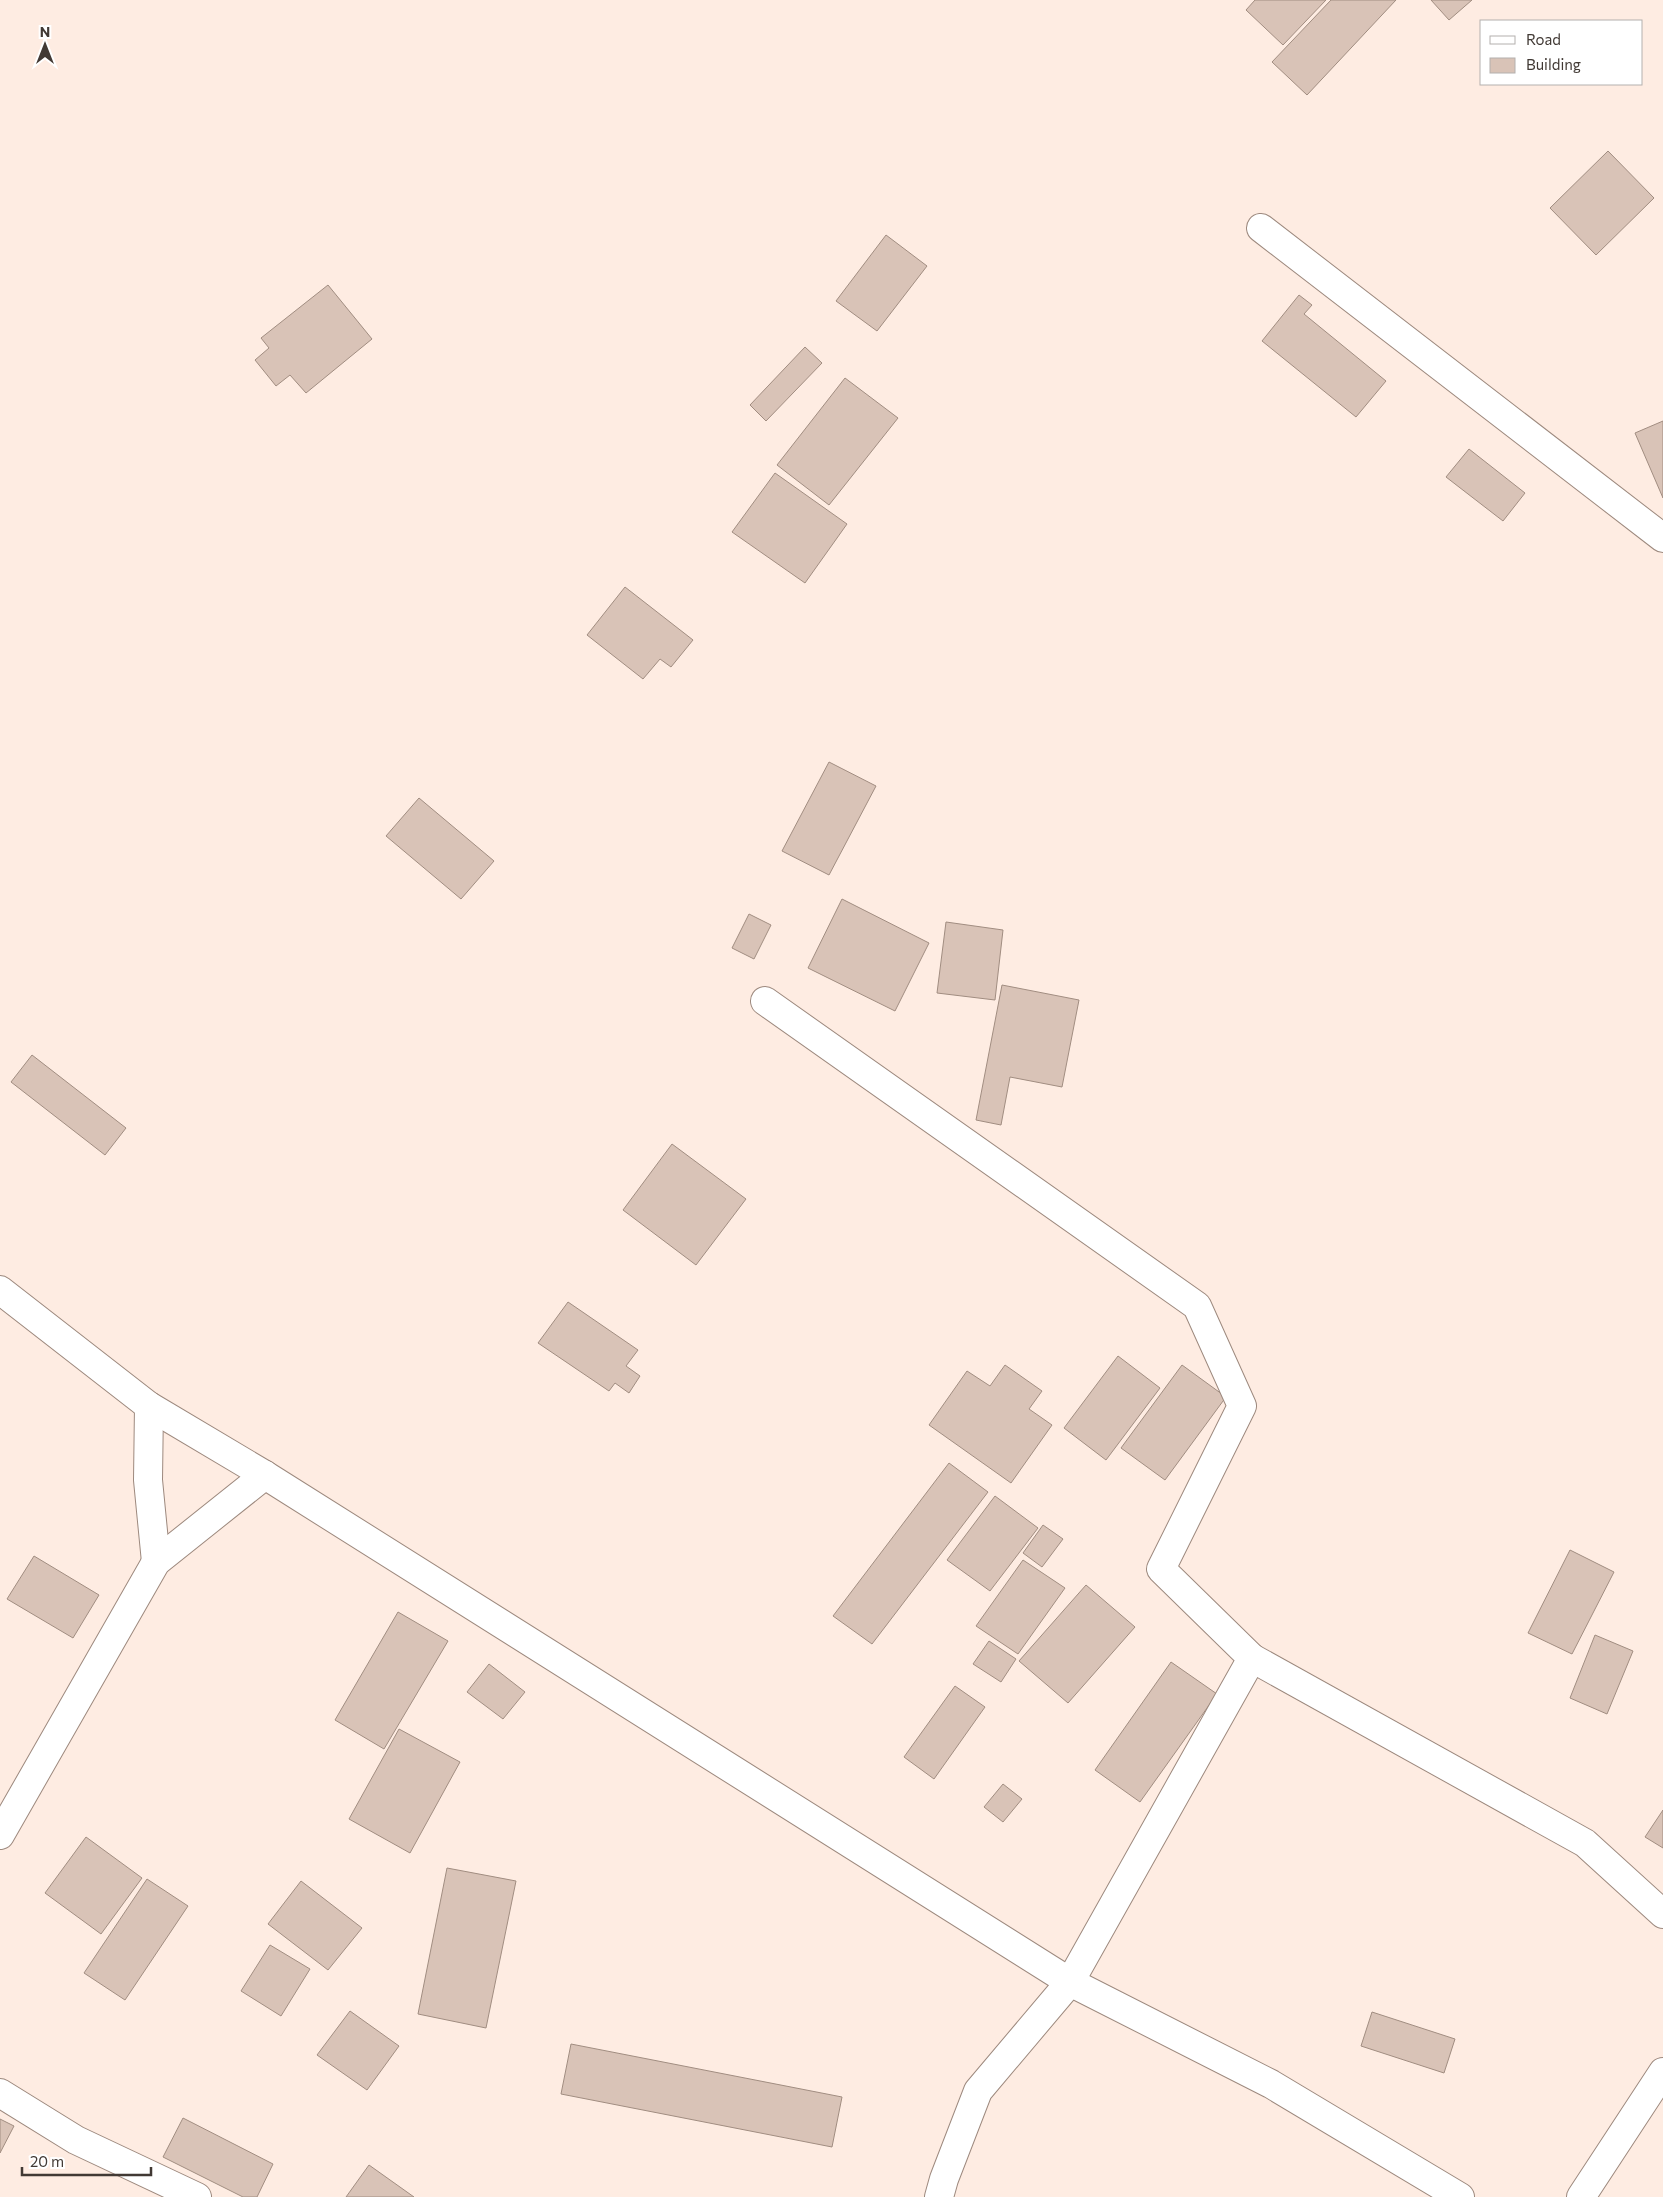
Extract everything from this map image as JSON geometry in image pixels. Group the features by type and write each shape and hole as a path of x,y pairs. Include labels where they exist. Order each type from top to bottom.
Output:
{"street":[{"path":"1261,228 1663,538"},
{"path":"765,1001 1197,1306 1242,1406 1161,1569 1252,1658 1585,1844 1663,1914"},
{"path":"0,1290 149,1406 265,1476 1070,1982 1271,2084 1460,2197"},
{"path":"149,1406 148,1480 156,1562"},
{"path":"0,1835 156,1562 265,1476"},
{"path":"939,2197 944,2179 978,2091 1070,1982 1252,1658"},
{"path":"1581,2197 1663,2072"},
{"path":"0,2093 76,2140 197,2197"}],"building":[{"path":"1255,0 1326,0 1283,45 1246,10"},
{"path":"1331,0 1396,0 1307,95 1272,62"},
{"path":"1431,0 1472,0 1449,20"},
{"path":"1608,151 1654,198 1596,255 1550,208"},
{"path":"886,235 927,266 877,331 836,301"},
{"path":"328,285 372,339 306,393 290,375 276,386 255,360 269,348 261,338"},
{"path":"1299,295 1312,305 1304,314 1386,381 1356,417 1262,341"},
{"path":"805,347 822,363 766,421 750,405"},
{"path":"845,378 898,418 829,505 777,465"},
{"path":"1663,421 1663,498 1635,433"},
{"path":"1469,449 1525,493 1503,521 1446,477"},
{"path":"775,473 847,524 805,583 732,532"},
{"path":"625,587 693,640 671,667 660,659 643,679 587,635"},
{"path":"829,762 876,786 829,875 782,851"},
{"path":"419,798 494,861 461,899 386,836"},
{"path":"842,899 929,943 895,1011 808,968"},
{"path":"749,914 771,925 754,959 732,948"},
{"path":"946,922 1003,930 995,1000 937,993"},
{"path":"1002,985 1079,1000 1062,1087 1010,1077 1001,1125 976,1120"},
{"path":"32,1055 126,1128 105,1155 11,1082"},
{"path":"672,1144 746,1199 696,1265 623,1210"},
{"path":"568,1302 638,1350 626,1366 640,1376 629,1393 615,1383 609,1391 538,1343"},
{"path":"1118,1356 1160,1388 1106,1460 1064,1428"},
{"path":"1005,1365 1042,1391 1029,1409 1052,1425 1011,1483 929,1425 967,1371 990,1386"},
{"path":"1182,1365 1226,1397 1165,1480 1121,1448"},
{"path":"949,1463 988,1492 872,1644 833,1616"},
{"path":"995,1496 1038,1528 990,1591 947,1560"},
{"path":"1043,1525 1063,1539 1042,1567 1023,1553"},
{"path":"1570,1550 1614,1572 1572,1654 1528,1633"},
{"path":"34,1556 99,1595 73,1638 7,1599"},
{"path":"1023,1560 1065,1588 1018,1654 976,1626"},
{"path":"1086,1585 1135,1627 1068,1703 1019,1661"},
{"path":"398,1612 448,1641 384,1749 335,1720"},
{"path":"1595,1635 1633,1651 1607,1714 1570,1698"},
{"path":"989,1641 1016,1659 1001,1682 973,1664"},
{"path":"1171,1662 1217,1694 1140,1802 1095,1770"},
{"path":"489,1664 525,1692 503,1719 467,1692"},
{"path":"955,1686 985,1707 934,1779 904,1757"},
{"path":"399,1729 460,1762 410,1853 349,1819"},
{"path":"1003,1784 1022,1799 1003,1822 984,1807"},
{"path":"1663,1810 1663,1848 1645,1837"},
{"path":"86,1837 142,1878 101,1934 45,1893"},
{"path":"447,1868 516,1881 486,2028 418,2014"},
{"path":"147,1879 188,1906 125,2000 84,1973"},
{"path":"301,1881 362,1928 328,1970 268,1924"},
{"path":"270,1945 310,1969 281,2016 241,1991"},
{"path":"350,2011 399,2046 367,2090 317,2055"},
{"path":"1372,2012 1455,2039 1444,2073 1361,2046"},
{"path":"571,2044 842,2097 832,2147 561,2094"},
{"path":"183,2118 273,2164 257,2197 243,2197 163,2157"},
{"path":"0,2119 14,2126 0,2153"},
{"path":"369,2165 414,2197 346,2197"}]}
